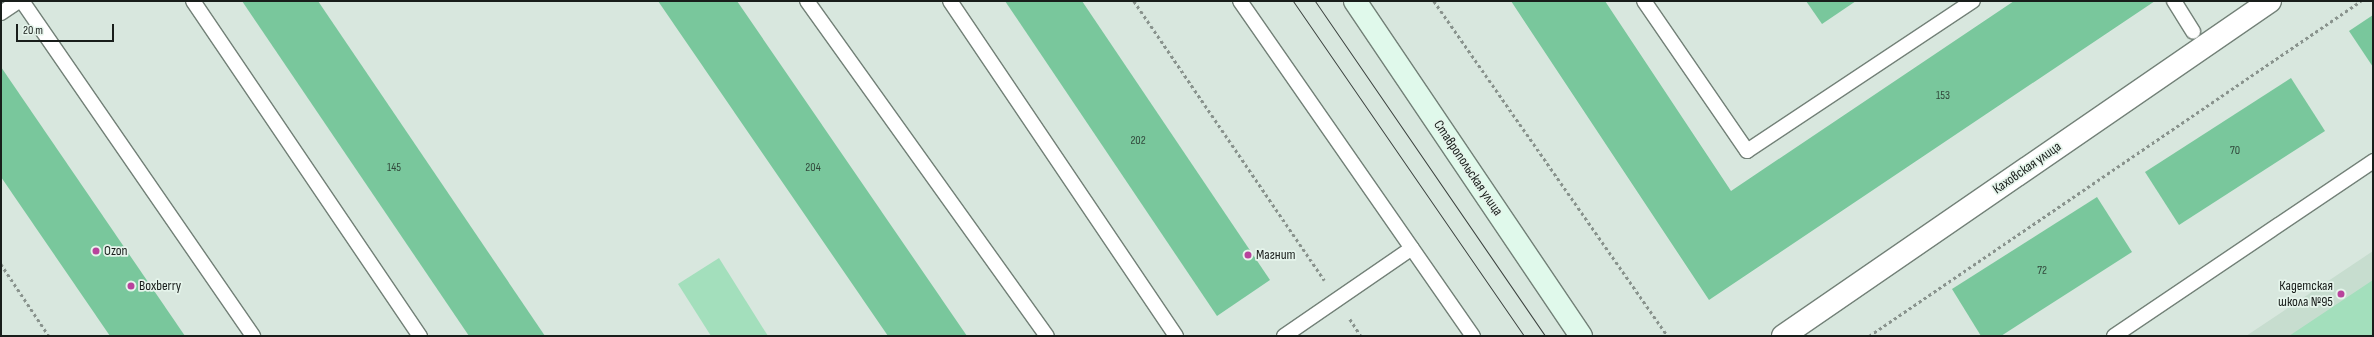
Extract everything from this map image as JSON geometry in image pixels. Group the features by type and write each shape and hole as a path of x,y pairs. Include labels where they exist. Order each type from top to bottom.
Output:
{"street":[{"name":"Ставропольская улица","path":"1355,1 1581,336"},
{"name":"Каховская улица","path":"1783,336 2270,1"}],"lane":[{"path":"1,13 20,1 253,336"},
{"path":"194,1 420,336"},
{"path":"807,1 1047,336"},
{"path":"950,1 1176,336"},
{"path":"1240,1 1474,336"},
{"path":"1644,1 1747,151 1973,1"},
{"path":"2174,1 2193,31"},
{"path":"2114,336 2373,161"},
{"path":"1284,336 1412,248"}],"path":[{"path":"1134,1 1361,336"},
{"path":"1434,1 1668,336"},
{"path":"1869,336 2361,1"},
{"path":"1,264 49,336"}],"shaded area":[{"name":"Кадетская школа №95","path":"2373,251 2373,336 2246,336"}],"green space":[{"path":"719,258 768,336 711,336 678,284"},
{"path":"2373,280 2373,336 2289,336"}],"building":[{"path":"242,1 318,1 545,336 469,336"},
{"path":"658,1 737,1 967,336 888,336"},
{"path":"1005,1 1082,1 1270,280 1217,316"},
{"path":"1511,1 1605,1 1731,191 2014,1 2155,1 1709,300"},
{"path":"1806,1 1856,1 1822,24"},
{"path":"2373,15 2373,67 2349,31"},
{"path":"1,67 185,336 110,336 1,177"},
{"path":"2291,78 2325,131 2179,225 2145,172"},
{"path":"2097,197 2132,252 2001,336 1981,336 1952,289"}],"tram line":[{"path":"1293,1 1524,336"},
{"path":"1315,1 1545,336"}],"place":[{"name":"Ozon","path":"96,251"},
{"name":"Магнит","path":"1248,255"},
{"name":"Boxberry","path":"131,286"},
{"name":"Кадетская школа №95","path":"2341,294"}]}
